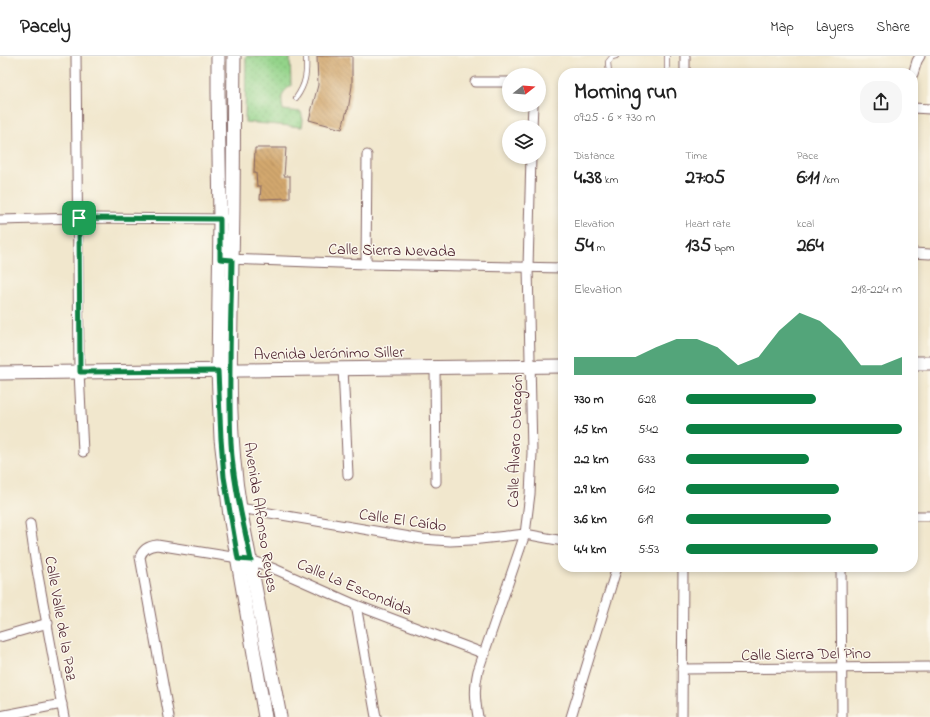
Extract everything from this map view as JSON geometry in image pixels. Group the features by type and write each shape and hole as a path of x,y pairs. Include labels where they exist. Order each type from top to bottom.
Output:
{"main road":[{"name":"Avenida Alfonso Reyes","path":"218,56 218,92 227,219"},
{"name":"Avenida Alfonso Reyes","path":"234,56 227,219 221,439 224,477 280,717"},
{"path":"918,363 930,363"},
{"name":"Avenida Jerónimo Siller","path":"0,373 558,366"},
{"name":"Avenida Alfonso Reyes","path":"224,371 234,476 240,508 244,560 266,717"}],"street":[{"path":"76,56 82,452"},
{"path":"685,56 685,68"},
{"path":"915,68 920,56"},
{"path":"474,82 502,82"},
{"path":"918,108 930,109"},
{"path":"366,155 366,264"},
{"name":"Calle Álvaro Obregón","path":"478,717 474,696 475,684 525,534 530,494 532,453 528,267 531,164"},
{"path":"0,220 79,218 227,219"},
{"path":"918,253 930,254"},
{"name":"Calle Sierra Nevada","path":"226,259 366,264 558,268"},
{"path":"343,368 348,475"},
{"path":"435,368 436,482"},
{"name":"Calle El Caído","path":"240,508 422,539 450,541 471,540 525,534 558,540"},
{"path":"918,516 930,516"},
{"name":"Calle Valle de la Paz","path":"30,524 64,717"},
{"name":"Calle La Escondida","path":"169,717 140,557 142,551 146,548 157,545 244,560 277,570 356,605 485,654"},
{"path":"570,717 616,572"},
{"path":"682,717 684,572"},
{"path":"841,572 842,717"},
{"path":"356,605 376,717"},
{"path":"0,637 48,623"},
{"name":"Calle Sierra Del Pino","path":"682,669 930,666"},
{"path":"0,716 62,704"}],"lane":[{"path":"296,98 303,89 305,81 307,69 306,56"},
{"path":"609,68 608,62 612,57 616,56"},
{"path":"667,56 667,68"}],"green space":[{"path":"246,56 290,56 291,86 282,96 283,110 301,112 303,120 302,127 245,122"}],"building":[{"path":"317,56 352,56 352,86 348,110 342,129 309,120 318,85"},
{"path":"255,148 286,148 284,176 290,176 290,198 260,199 261,186 257,186 256,173 254,173"}],"route":[{"path":"79,218 220,219 220,259 232,260 230,371 231,443 234,476 251,560 238,559 230,516 224,477 218,371 80,372 79,218"}]}
